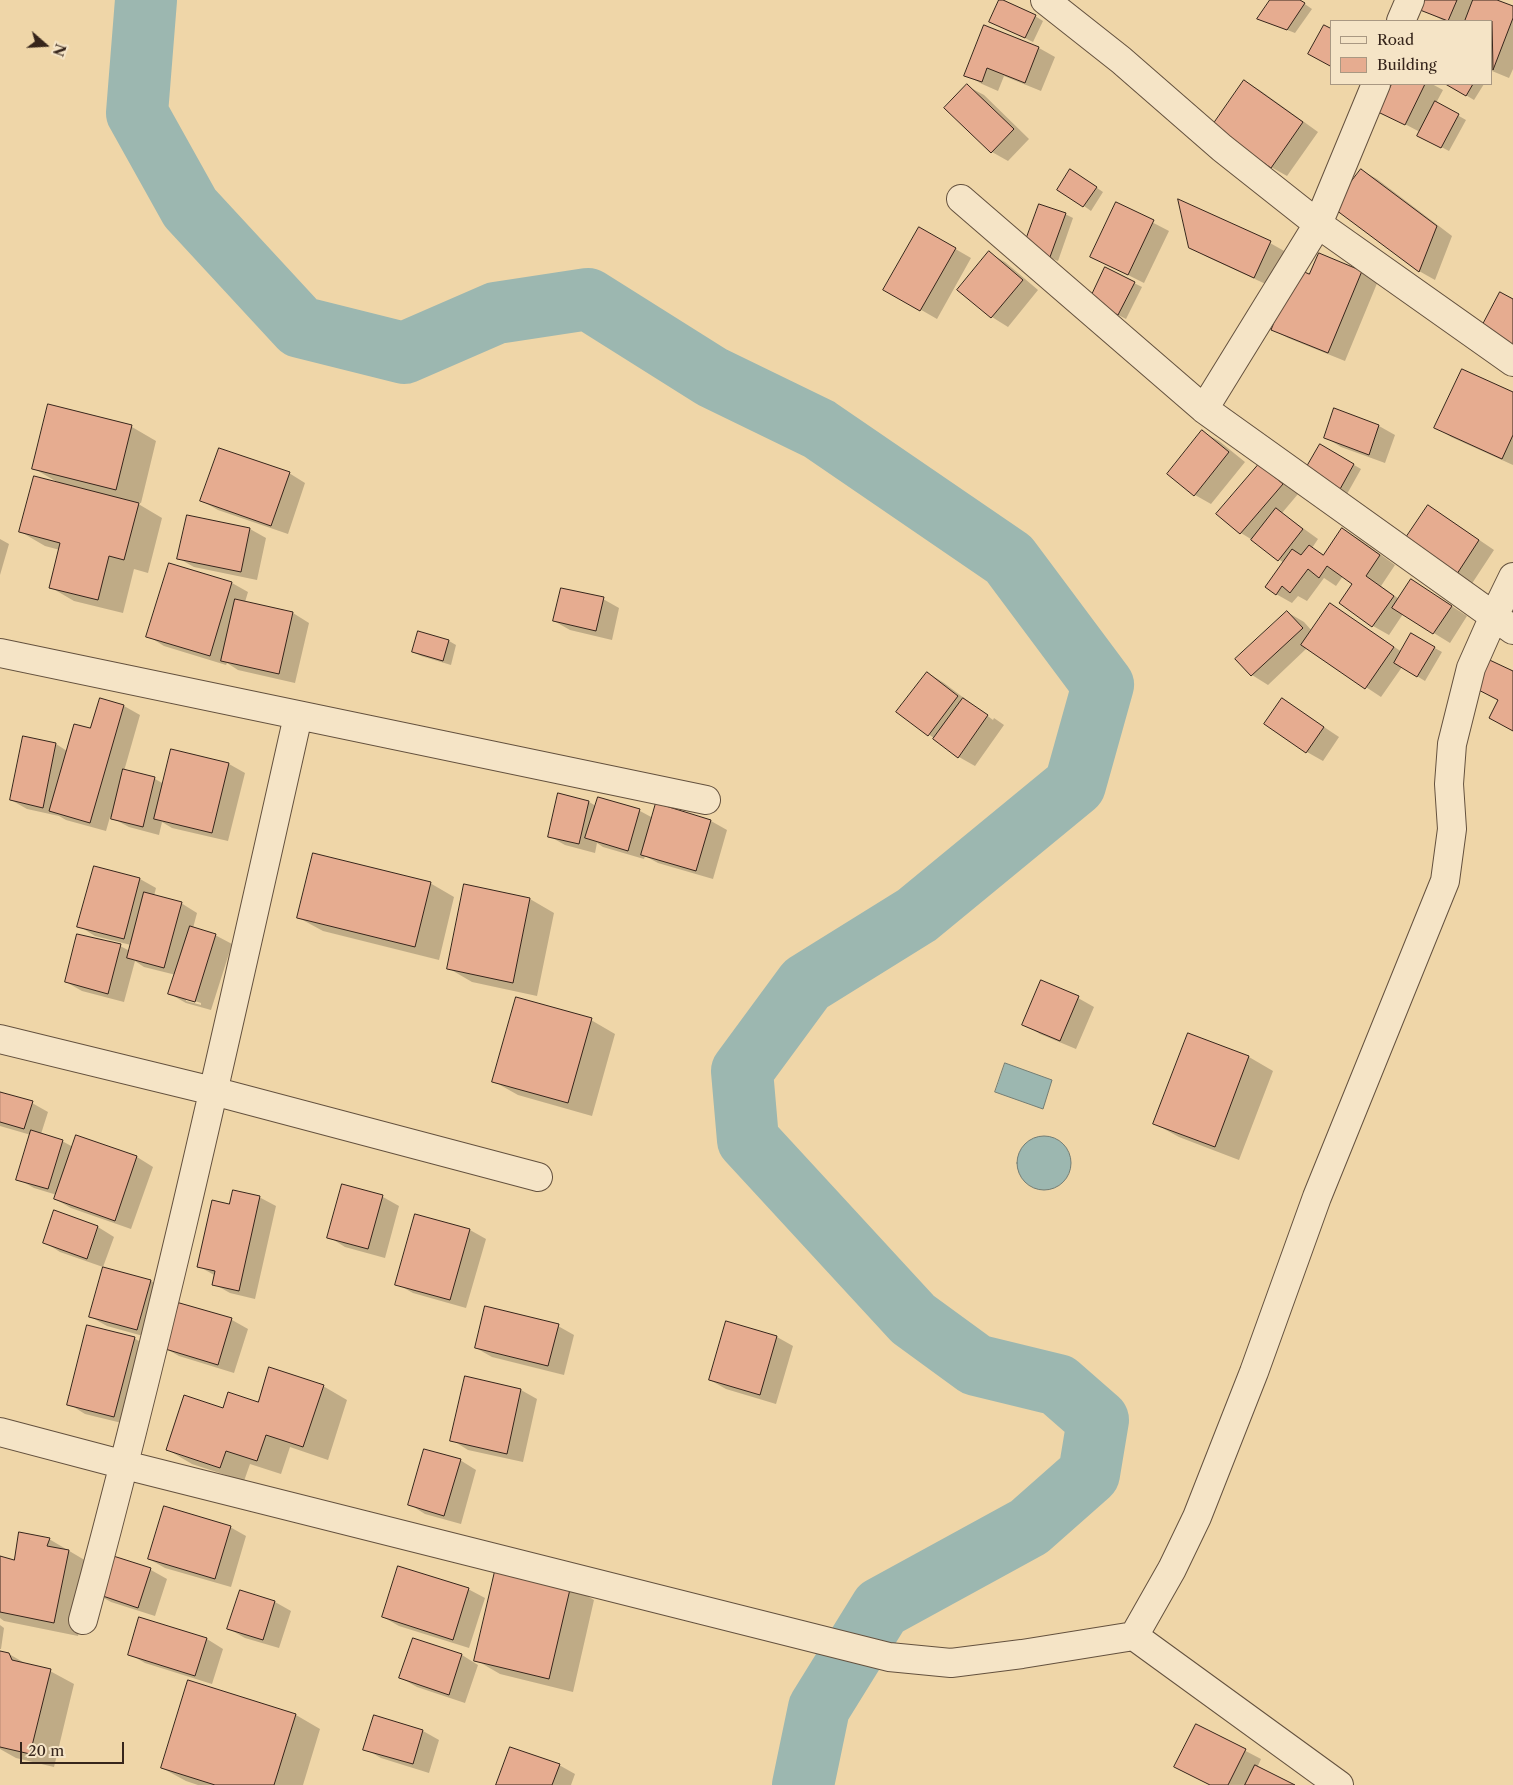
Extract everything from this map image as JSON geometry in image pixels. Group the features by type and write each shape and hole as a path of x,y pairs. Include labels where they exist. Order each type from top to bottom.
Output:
{"street":[{"path":"1046,0 1121,60 1222,148 1318,224 1513,362"},
{"path":"1402,20 1410,0"},
{"path":"1204,409 1318,224 1376,85"},
{"path":"961,199 1204,409 1503,623"},
{"path":"1134,1636 1172,1568 1197,1517 1254,1372 1317,1197 1445,881 1452,829 1448,784 1452,744 1471,668 1503,623 1513,577"},
{"path":"0,654 706,800"},
{"path":"83,1620 125,1465 213,1091 298,716"},
{"path":"0,1039 213,1091 538,1177"},
{"path":"0,1432 889,1657 951,1663 1134,1636 1338,1785"}],"water":[{"path":"1005,1063 1052,1080 1043,1109 995,1092"},
{"path":"1039,1136 1049,1136 1059,1140 1067,1148 1071,1163 1067,1178 1059,1186 1049,1190 1039,1190 1029,1186 1021,1178 1017,1168 1017,1158 1021,1148 1029,1140"}],"building":[{"path":"999,0 1003,0 1036,15 1025,38 989,22"},
{"path":"1270,0 1300,0 1305,3 1287,30 1257,19"},
{"path":"1425,0 1457,0 1448,20 1420,10"},
{"path":"1473,0 1497,0 1513,6 1513,18 1493,70 1493,20 1465,20"},
{"path":"984,25 1039,47 1025,83 987,68 982,82 964,76"},
{"path":"1324,25 1330,28 1330,66 1308,54"},
{"path":"1244,80 1303,122 1271,168 1212,126"},
{"path":"967,84 1014,129 991,153 944,108"},
{"path":"1392,85 1425,85 1405,125 1378,112"},
{"path":"1447,85 1472,85 1466,96"},
{"path":"1435,101 1459,114 1441,148 1417,136"},
{"path":"1070,169 1097,187 1083,207 1057,190"},
{"path":"1361,169 1437,226 1419,272 1332,207"},
{"path":"1178,199 1271,241 1254,278 1189,248"},
{"path":"1116,202 1154,220 1128,275 1090,257"},
{"path":"1039,204 1066,213 1050,257 1023,248"},
{"path":"919,227 956,248 920,311 883,290"},
{"path":"989,251 1023,280 991,318 957,290"},
{"path":"1319,253 1362,271 1328,353 1271,330 1295,268 1309,274"},
{"path":"1105,267 1135,282 1118,315 1089,301"},
{"path":"1500,292 1513,299 1513,346 1480,330"},
{"path":"1462,369 1513,392 1513,435 1502,459 1434,428"},
{"path":"48,404 132,425 116,490 32,469"},
{"path":"1334,408 1379,425 1369,455 1324,438"},
{"path":"1202,430 1229,452 1194,496 1167,474"},
{"path":"1320,444 1354,464 1339,491 1305,470"},
{"path":"219,448 290,472 271,526 200,501"},
{"path":"1259,464 1283,484 1240,534 1216,514"},
{"path":"34,476 139,503 124,560 109,556 98,600 49,588 60,543 19,532"},
{"path":"1428,505 1479,540 1455,577 1403,542"},
{"path":"1276,508 1303,529 1278,561 1251,540"},
{"path":"187,515 250,528 241,572 177,559"},
{"path":"1342,528 1380,555 1366,576 1394,596 1372,627 1339,603 1352,584 1327,566 1319,578 1308,569 1290,593 1282,586 1276,595 1265,587 1292,549 1301,555 1309,545 1323,555"},
{"path":"169,563 232,582 210,656 146,637"},
{"path":"1411,579 1452,606 1433,634 1392,608"},
{"path":"561,588 604,597 596,631 553,621"},
{"path":"235,599 293,612 279,674 221,661"},
{"path":"1330,603 1394,647 1365,689 1301,645"},
{"path":"1287,611 1303,628 1251,676 1235,659"},
{"path":"418,631 449,640 443,661 412,652"},
{"path":"1411,633 1435,647 1417,677 1394,663"},
{"path":"1481,656 1513,671 1513,731 1489,718 1498,700 1467,684"},
{"path":"927,672 958,696 928,736 896,712"},
{"path":"100,698 124,705 90,823 49,811 74,724 90,728"},
{"path":"963,698 988,715 958,758 933,739"},
{"path":"1282,698 1324,727 1306,753 1264,724"},
{"path":"23,736 56,743 43,808 10,800"},
{"path":"171,749 229,763 212,833 154,819"},
{"path":"123,769 155,777 143,827 111,819"},
{"path":"558,793 589,801 579,844 548,837"},
{"path":"598,797 640,809 628,851 585,838"},
{"path":"656,803 711,820 696,871 641,855"},
{"path":"313,853 431,882 415,947 297,918"},
{"path":"94,866 140,878 124,939 77,927"},
{"path":"464,884 530,898 513,983 447,969"},
{"path":"144,892 182,902 164,968 127,958"},
{"path":"190,926 216,934 195,1002 168,994"},
{"path":"77,934 121,944 108,994 65,982"},
{"path":"1041,980 1079,996 1060,1041 1022,1025"},
{"path":"516,997 592,1018 568,1103 492,1082"},
{"path":"1188,1033 1249,1056 1215,1147 1153,1124"},
{"path":"0,1092 33,1101 24,1129 0,1122"},
{"path":"31,1130 63,1140 48,1189 16,1180"},
{"path":"76,1135 137,1156 115,1221 54,1199"},
{"path":"342,1184 383,1195 368,1249 327,1238"},
{"path":"233,1190 260,1196 239,1291 212,1285 215,1271 197,1267 212,1200 229,1204"},
{"path":"54,1210 98,1226 87,1259 43,1243"},
{"path":"415,1214 470,1229 450,1300 395,1285"},
{"path":"103,1267 151,1280 137,1330 89,1317"},
{"path":"176,1302 232,1318 218,1365 162,1348"},
{"path":"485,1306 559,1324 548,1366 475,1348"},
{"path":"726,1321 777,1336 760,1395 709,1380"},
{"path":"87,1325 135,1337 114,1417 67,1405"},
{"path":"269,1367 324,1385 303,1447 266,1435 257,1461 226,1451 220,1468 166,1450 184,1395 223,1408 228,1392 258,1402"},
{"path":"465,1376 521,1389 507,1454 450,1441"},
{"path":"424,1449 461,1459 444,1516 408,1505"},
{"path":"164,1506 231,1526 215,1579 148,1559"},
{"path":"19,1532 50,1538 47,1546 69,1550 54,1623 0,1612 0,1556 14,1560"},
{"path":"107,1554 151,1568 138,1608 94,1593"},
{"path":"398,1566 469,1588 453,1640 382,1617"},
{"path":"496,1567 571,1585 549,1679 474,1661"},
{"path":"240,1590 275,1601 263,1640 227,1629"},
{"path":"139,1617 207,1638 195,1676 128,1655"},
{"path":"413,1638 462,1654 449,1695 399,1678"},
{"path":"0,1651 9,1653 12,1660 51,1669 30,1754 0,1747"},
{"path":"188,1680 296,1714 274,1785 215,1785 161,1768"},
{"path":"374,1715 423,1730 413,1764 363,1750"},
{"path":"1196,1724 1246,1749 1228,1785 1210,1785 1174,1767"},
{"path":"510,1747 560,1764 552,1785 496,1785"},
{"path":"1255,1765 1295,1785 1245,1785"}],"waterway":[{"path":"146,0 137,113 190,208 300,327 404,353 496,313 588,299 712,377 819,429 1009,559 1103,685 1075,785 917,915 806,984 742,1071 748,1140 913,1319 976,1365 1058,1385 1098,1420 1089,1474 1029,1527 881,1608 819,1708 803,1785"}]}
